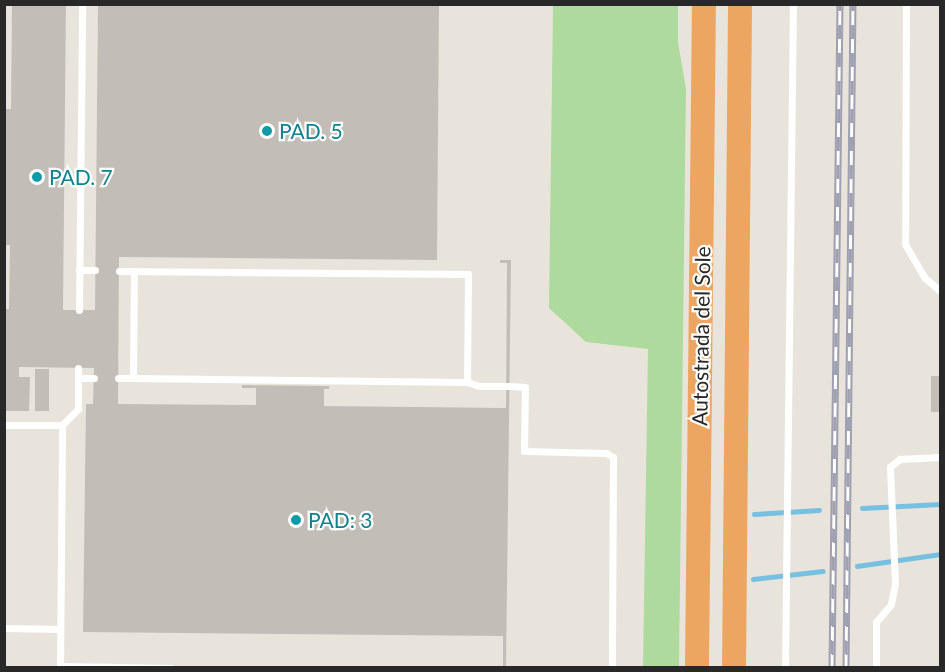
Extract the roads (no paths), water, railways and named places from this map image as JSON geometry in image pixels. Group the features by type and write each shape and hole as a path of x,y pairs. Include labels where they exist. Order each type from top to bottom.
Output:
{"highway":[{"name":"Autostrada del Sole","path":"697,668 704,4"},
{"name":"Autostrada del Sole","path":"734,668 740,4"}],"lane":[{"path":"79,310 82,4"},
{"path":"785,668 793,4"},
{"path":"906,4 905,244 925,278 940,291"},
{"path":"79,270 95,270"},
{"path":"119,271 468,274 466,382"},
{"path":"133,378 134,271"},
{"path":"78,368 78,409 62,425 60,667 171,668"},
{"path":"78,378 94,378"},
{"path":"118,378 466,382 479,386 525,387 524,451 606,453 613,456 612,668"},
{"path":"4,425 62,425"},
{"path":"876,668 876,622 891,604 895,583 890,467 900,459 940,457"},
{"path":"4,628 60,629"}],"waterway":[{"path":"862,508 940,504"},
{"path":"754,514 819,510"},
{"path":"857,566 940,554"},
{"path":"753,579 823,571"}],"railway":[{"path":"832,668 840,4"},
{"path":"846,668 853,4"}],"place":[{"name":"PAD. 5","path":"267,131"},
{"name":"PAD. 7","path":"37,177"},
{"name":"PAD: 3","path":"296,520"}]}
